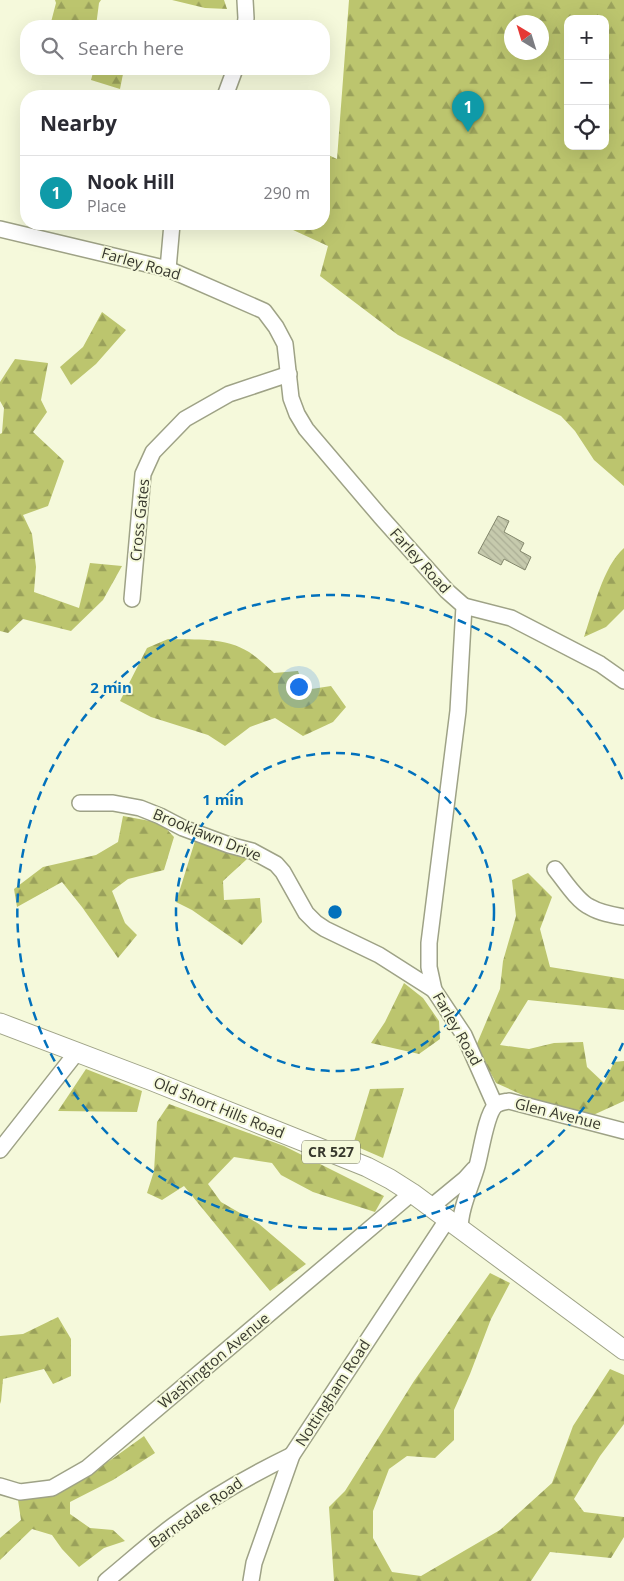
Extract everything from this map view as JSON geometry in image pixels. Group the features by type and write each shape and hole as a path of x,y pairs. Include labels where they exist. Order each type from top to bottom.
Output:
{"main road":[{"name":"Old Short Hills Road","path":"0,1023 150,1080 367,1167 390,1179 412,1193 624,1350"}],"street":[{"path":"245,0 246,20"},
{"path":"227,90 233,75"},
{"name":"Farley Road","path":"0,229 168,269 264,311 276,327 285,344 291,398 297,414 306,429 380,516 447,591 464,606 458,711 429,943 429,967 434,990 464,1035 495,1105"},
{"path":"168,269 171,230"},
{"name":"Cross Gates","path":"132,599 143,474 153,452 185,419 214,402 229,394 288,374"},
{"path":"464,606 512,618 600,664 624,681"},
{"name":"Brooklawn Drive","path":"80,803 113,802 140,808 183,828 229,845 252,851 276,864 283,872 306,913 316,923 378,955 434,990"},
{"path":"556,869 588,907 624,917"},
{"path":"0,1150 77,1052"},
{"name":"Glen Avenue","path":"454,1225 460,1221 477,1166 488,1119 495,1105 509,1101 624,1132"},
{"path":"431,1207 465,1180 477,1166"},
{"name":"Washington Avenue","path":"0,1486 20,1492 52,1488 87,1468 412,1193"},
{"name":"Nottingham Road","path":"251,1581 254,1563 292,1455 454,1225"},
{"name":"Barnsdale Road","path":"106,1581 174,1524 246,1478 292,1455"}],"green space":[{"path":"55,0 101,0 97,20 52,20"},
{"path":"172,0 224,0 227,9 205,8"},
{"path":"349,0 624,0 624,486 594,460 575,431 561,416 398,335 320,276 328,246 293,230 330,230 330,156 337,159"},
{"path":"92,75 123,75 120,89 91,80"},
{"path":"102,312 126,330 96,364 71,385 60,367 83,347"},
{"path":"15,359 48,363 41,400 47,412 33,432 64,461 48,506 23,515 32,534 36,567 34,592 79,608 90,563 122,566 103,600 71,631 23,619 8,633 0,631 0,434 2,433 4,408 0,401 0,382"},
{"path":"624,548 624,609 606,627 584,637 604,577"},
{"path":"168,639 210,640 240,647 252,654 274,673 298,671 305,690 331,686 346,707 333,722 303,736 275,718 250,727 225,746 208,735 151,717 120,701 147,648"},
{"path":"123,816 161,823 174,837 164,870 128,879 112,891 125,923 137,935 118,958 62,882 17,907 14,889 43,867 96,855 118,842"},
{"path":"195,841 247,859 223,881 224,900 260,898 262,922 242,945 192,910 176,902"},
{"path":"528,873 552,897 540,929 550,967 624,979 624,1010 528,1000 500,1045 529,1049 554,1043 583,1042 587,1067 604,1083 614,1062 624,1061 624,1101 591,1116 527,1097 496,1083 476,1046 500,989 503,961 516,916 512,880"},
{"path":"404,983 423,998 439,1021 440,1039 419,1054 371,1043 385,1022"},
{"path":"86,1069 142,1091 137,1112 58,1111"},
{"path":"404,1088 383,1158 353,1145 370,1089"},
{"path":"169,1104 284,1146 384,1196 375,1212 313,1192 281,1175 272,1163 234,1157 208,1184 221,1202 259,1224 306,1264 270,1291 184,1186 162,1200 147,1193 154,1171 157,1122"},
{"path":"490,1273 510,1283 491,1319 454,1410 454,1440 435,1458 407,1456 389,1469 373,1511 373,1538 392,1572 421,1576 500,1530 552,1483 573,1426 610,1369 624,1375 624,1424 600,1456 574,1499 584,1512 624,1517 624,1537 611,1558 550,1552 531,1581 334,1581 329,1507 345,1491 414,1381"},
{"path":"58,1317 71,1339 71,1376 53,1384 44,1369 3,1379 0,1404 0,1336 23,1334"},
{"path":"144,1436 155,1453 113,1480 70,1502 70,1514 90,1528 113,1530 125,1541 104,1548 79,1567 52,1535 32,1529 0,1560 0,1538 21,1520 18,1500 66,1489"}],"building":[{"path":"498,516 509,521 504,532 524,543 520,551 531,557 525,570 504,559 501,565 478,553"}],"place":[{"name":"Nook Hill","path":"468,132"}]}
